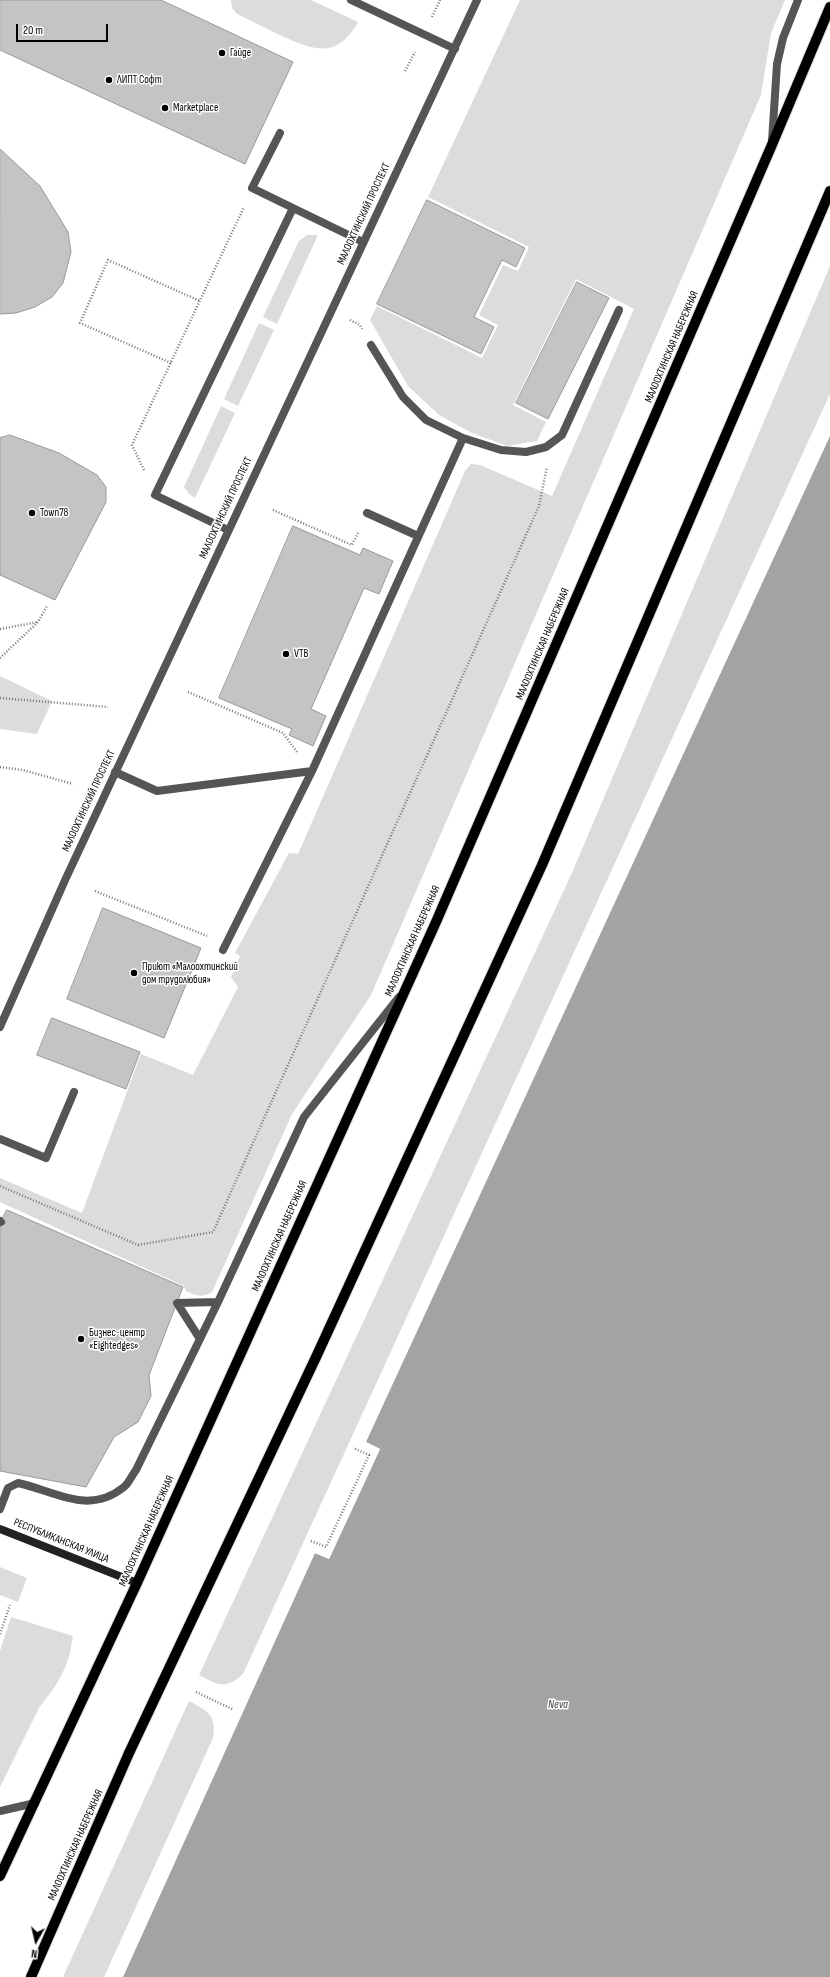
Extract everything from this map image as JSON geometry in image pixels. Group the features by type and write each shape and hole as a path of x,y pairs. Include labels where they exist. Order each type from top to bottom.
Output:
{"main road":[{"name":"МАЛООХТИНСКАЯ НАБЕРЕЖНАЯ","path":"0,1876 137,1583 439,915 830,7"},
{"name":"МАЛООХТИНСКАЯ НАБЕРЕЖНАЯ","path":"31,1977 129,1753 317,1355 542,865 830,191"}],"street":[{"path":"351,0 455,49"},
{"name":"МАЛООХТИНСКИЙ ПРОСПЕКТ","path":"0,1027 38,938 115,772 477,0"},
{"path":"771,147 777,64 782,38 798,0"},
{"path":"280,133 252,188 363,242"},
{"path":"228,530 155,495 293,208"},
{"path":"370,345 403,397 426,420 463,438 501,450 526,452 546,447 562,435 619,310"},
{"path":"224,947 312,771 463,438"},
{"path":"367,513 418,536"},
{"path":"115,772 157,791 312,771"},
{"path":"0,1509 8,1488 18,1483 63,1498 84,1502 109,1496 125,1487 136,1470 218,1302 304,1117 402,994"},
{"path":"0,1139 46,1158 74,1092"},
{"path":"200,1339 177,1303 218,1302"},
{"name":"РЕСПУБЛИКАНСКАЯ УЛИЦА","path":"0,1529 137,1583"},
{"path":"0,1810 35,1803"}],"path":[{"path":"155,495 132,445 252,188"},
{"path":"171,363 80,323 108,260 200,301"},
{"path":"331,310 360,325 370,345"},
{"path":"0,1186 138,1245 213,1232 539,506 547,468 546,447"},
{"path":"273,510 352,545 367,513"},
{"path":"0,658 38,622 47,606"},
{"path":"0,629 38,622"},
{"path":"188,692 283,733"},
{"path":"0,698 108,707"},
{"path":"0,767 23,770 73,784"},
{"path":"95,891 224,947"},
{"path":"310,1541 326,1547 369,1455 354,1448"},
{"path":"0,1634 10,1606"},
{"path":"196,1692 234,1710"}],"shaded area":[{"path":"231,0 311,0 358,22 350,34 342,42 333,47 315,48 294,41 237,14 232,8"},
{"path":"520,0 785,0 771,33 761,95 371,995 292,1114 212,1292 202,1296 196,1295 186,1291 184,1286 0,1202 0,1178 82,1213 141,1054 193,1075 238,987 231,977 240,956 235,953 289,853 298,854 465,471 471,464 480,465 552,496 634,309 576,279 513,405 546,422 537,441 507,446 472,433 439,415 408,386 370,320 377,306 482,358 498,325 479,315 503,265 518,271 529,247 428,197"},
{"path":"307,235 318,235 277,324 263,317 299,241"},
{"path":"830,266 830,394 243,1674 237,1679 226,1684 211,1681 199,1675 571,875"},
{"path":"259,323 274,330 238,406 224,399"},
{"path":"221,406 235,413 195,498 189,494 184,487"},
{"path":"0,676 52,701 37,734 0,729"},
{"path":"0,1567 27,1578 18,1602 0,1595"},
{"path":"11,1617 73,1636 70,1653 65,1668 56,1685 39,1708 0,1787 0,1651"},
{"path":"189,1701 206,1711 212,1718 214,1730 213,1738 104,1977 63,1977"}],"water":[{"name":"Neva","path":"830,436 830,1977 123,1977 315,1553 329,1559 380,1449 366,1442"}],"pier":[{"path":"366,1442 380,1449 329,1559 315,1553 316,1551 328,1556 377,1450 365,1444"}],"building":[{"path":"0,0 161,0 293,62 245,164 0,50"},
{"path":"0,149 40,186 68,232 71,252 63,283 52,297 35,307 16,313 0,314"},
{"path":"427,200 525,248 516,267 502,260 474,317 494,327 481,354 377,304"},
{"path":"577,282 609,298 548,419 516,403"},
{"path":"10,435 59,453 97,475 106,487 106,502 55,600 0,575 0,438"},
{"name":"VTB","path":"293,526 360,555 363,548 393,561 379,594 364,588 311,709 326,716 313,746 289,735 292,729 219,698"},
{"name":"Приют «Малоохтинский дом трудолюбия»","path":"103,908 201,948 164,1038 67,999"},
{"path":"52,1018 140,1052 126,1089 37,1055"},
{"name":"Бизнес-центр «Eightedges»","path":"7,1210 183,1287 149,1375 151,1396 138,1422 114,1437 86,1487 0,1471 0,1223"}],"place":[{"name":"Гайде","path":"222,53"},
{"name":"ЛИПТ Софт","path":"109,80"},
{"name":"Marketplace","path":"165,108"},
{"name":"Town78","path":"32,513"},
{"name":"VTB","path":"286,654"},
{"name":"Приют «Малоохтинский дом трудолюбия»","path":"134,973"},
{"name":"Бизнес-центр «Eightedges»","path":"81,1339"}]}
